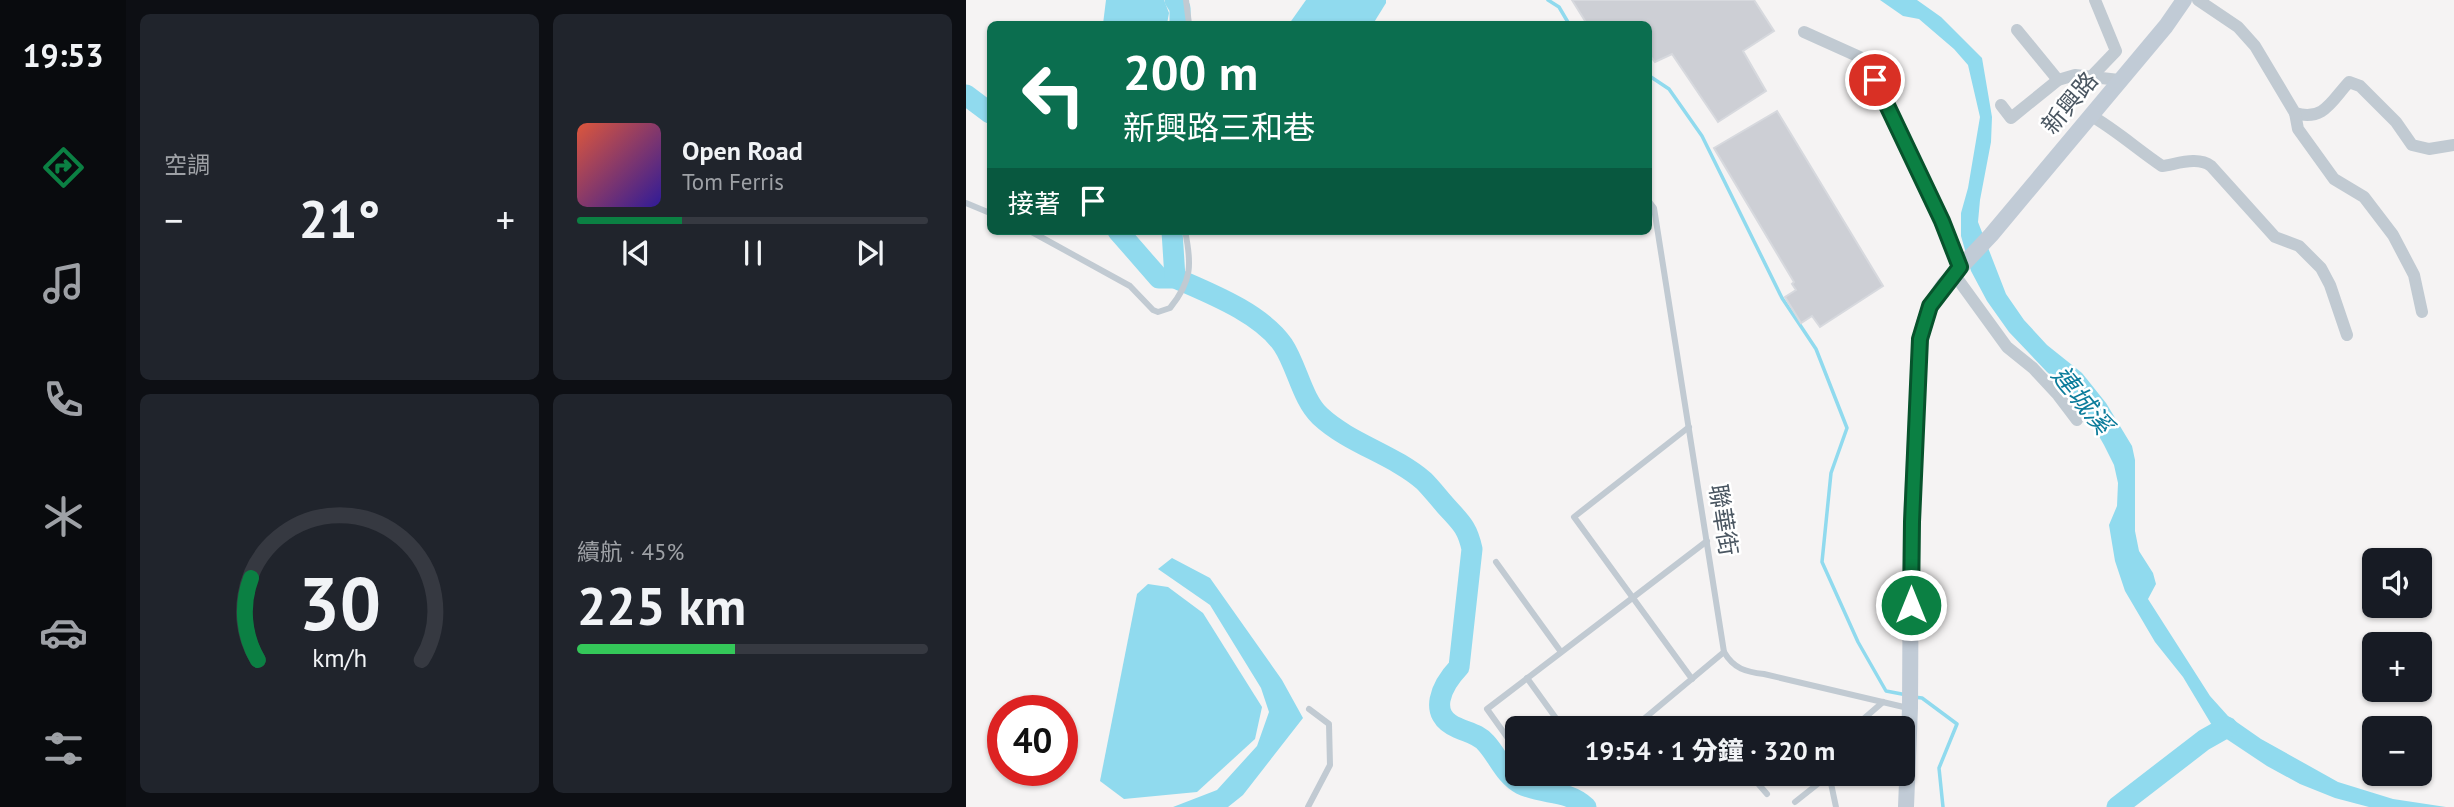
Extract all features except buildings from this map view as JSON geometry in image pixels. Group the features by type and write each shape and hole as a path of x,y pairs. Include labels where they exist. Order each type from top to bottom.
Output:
{"street":[{"path":"2091,77 2116,51 2095,0"},
{"name":"新興路","path":"1959,268 1991,235 2166,26 2184,0"},
{"path":"2198,0 2238,27 2255,46 2295,113 2298,129 2334,179 2364,197 2393,235 2414,275 2422,312"},
{"path":"2017,30 2058,80"},
{"path":"1804,32 1864,58 1942,221 1959,268 2007,347 2049,386 2077,421"},
{"path":"2001,105 2011,118 2058,80 2075,75 2119,80"},
{"path":"2295,113 2307,117 2319,113 2352,82 2360,86 2396,122 2412,145 2429,149 2454,145"},
{"path":"2090,115 2118,131 2162,166 2205,161 2211,166 2275,237 2299,246 2321,268 2330,285 2347,335"},
{"path":"1906,807 1912,522 1920,339 1930,306 1959,268"}],"lane":[{"path":"1186,0 1189,21"},
{"path":"966,203 987,212"},
{"name":"聯華街","path":"1652,205 1724,652"},
{"path":"1037,235 1130,286 1158,312 1170,308 1190,276 1191,257 1186,235"},
{"path":"1689,427 1574,517 1692,679"},
{"path":"1505,734 1487,709 1707,541"},
{"path":"1496,562 1561,652"},
{"path":"1647,716 1724,652 1730,662 1744,672 1764,674 1884,702 1910,700"},
{"path":"1527,678 1554,716"},
{"path":"1867,716 1884,702"},
{"path":"1308,807 1330,765 1329,724 1309,709"},
{"path":"1760,786 1767,794"},
{"path":"1795,802 1814,786"},
{"path":"1832,786 1836,807"}],"water":[{"path":"1106,0 1164,0 1169,13 1168,21 1103,21"},
{"path":"1306,0 1386,0 1375,21 1291,21"},
{"name":"連城溪","path":"1880,0 1917,0 1941,17 1982,58 1992,117 1991,142 1978,222 2006,294 2024,320 2047,345 2082,373 2106,403 2132,446 2135,460 2135,531 2139,551 2153,573 2156,584 2148,599 2210,696 2228,716 2261,739 2338,782 2393,799 2446,807 2369,807 2335,798 2300,784 2267,766 2216,732 2183,677 2155,642 2125,591 2115,561 2109,525 2117,506 2118,483 2114,465 2104,445 2084,410 2068,389 2047,372 2009,332 1987,301 1971,271 1961,236 1961,213 1980,117 1968,65 1919,19 1903,16"},
{"path":"1172,558 1210,578 1282,680 1303,718 1243,795 1228,807 1173,807 1217,790 1257,746 1269,712 1261,688 1210,605 1158,569"},
{"path":"1148,584 1168,587 1203,613 1262,707 1255,739 1197,792 1124,799 1100,781 1137,594"}],"waterway":[{"path":"1175,0 1180,8 1180,21"},
{"path":"1548,0 1559,7 1567,21"},
{"path":"1652,78 1669,89 1702,136 1782,298 1816,349 1847,428 1831,473 1822,562 1858,642 1886,691 1907,695"},
{"path":"966,95 987,111"},
{"path":"1121,235 1159,278 1175,278"},
{"path":"1172,235 1175,278 1234,305 1262,323 1283,345 1304,392 1320,416 1345,434 1412,472 1427,484 1462,525 1472,549 1459,667 1447,682 1440,699 1442,716 1458,728 1483,740 1506,771 1521,784 1571,797 1586,807"},
{"path":"1914,697 1922,698 1957,724 1939,768 1943,807"},
{"path":"2117,807 2204,740 2227,727"}],"route":[{"path":"1875,80 1942,221 1960,267 1930,306 1920,339 1911,605"}]}
